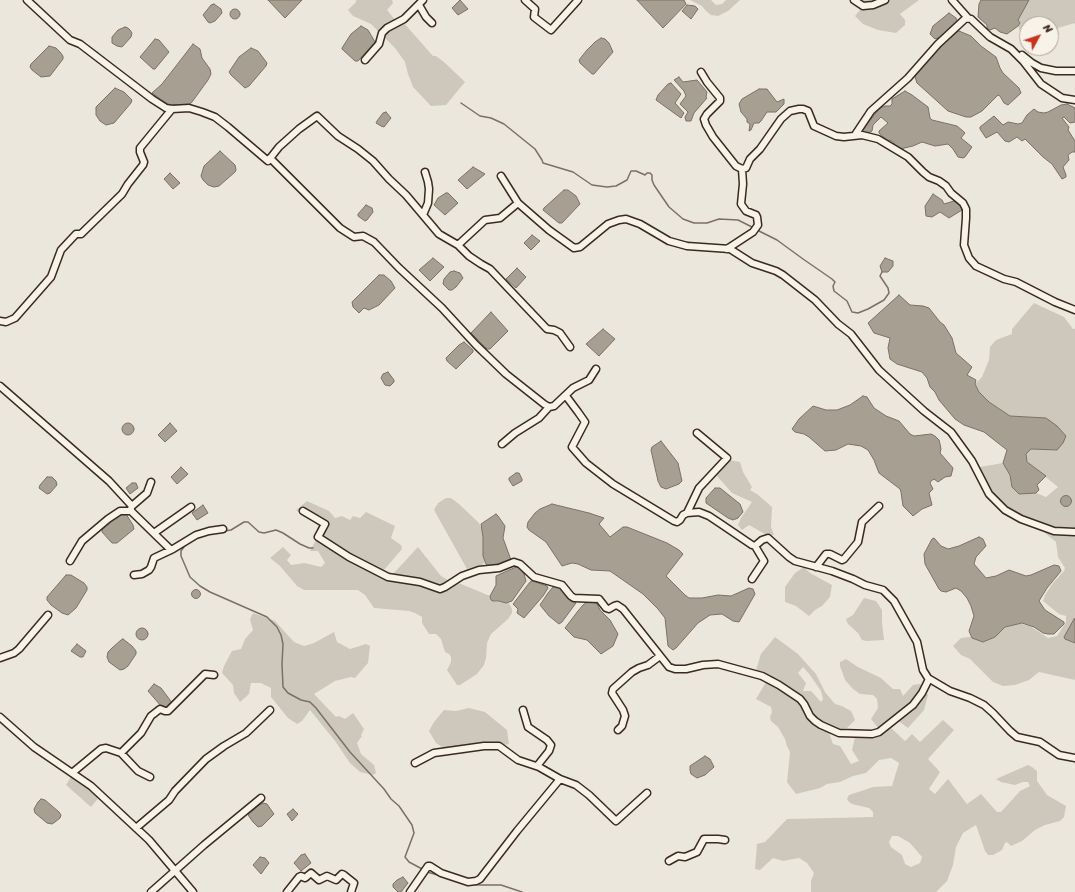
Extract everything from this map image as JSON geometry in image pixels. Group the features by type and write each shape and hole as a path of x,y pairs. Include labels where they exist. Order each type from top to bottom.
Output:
{"street":[{"path":"27,0 70,40 86,48 152,99 166,108 189,108 215,117 268,161 279,147 299,129 317,116 338,136 373,161 389,179 406,194 440,234 458,245 469,256 490,269 547,329 560,333 570,347"},
{"path":"524,0 535,9 534,17 551,30 578,0"},
{"path":"854,0 863,6 873,5 885,0"},
{"path":"952,0 968,18 971,19 990,37 1011,49 1023,61 1041,84 1062,98 1075,100"},
{"path":"365,60 378,44 382,33 387,28 404,19 421,2 426,17 432,23"},
{"path":"855,135 871,111 908,78 938,44 963,20 968,18"},
{"path":"1002,43 1008,43 1014,46 1025,58 1041,68 1056,71 1075,71"},
{"path":"701,72 706,82 720,98 720,101 704,119 706,125 732,163 742,169"},
{"path":"0,321 6,322 15,318 52,277 61,250 76,234 81,234 122,194 143,165 144,162 140,148 172,109"},
{"path":"742,169 746,168 750,159 760,149 781,119 790,111 806,109 810,114 811,121 814,126 836,136 844,137 862,135 885,143 908,157 929,177 942,184 963,204 966,209 964,245 969,258 976,266 1004,279 1016,282 1055,302 1075,310"},
{"path":"270,158 340,228 354,237 363,236 374,242 399,268 442,308 476,345 506,374 549,407"},
{"path":"727,249 753,232 758,226 758,217 756,214 746,211 741,204 743,184 742,169"},
{"path":"423,215 428,203 429,189 424,172"},
{"path":"502,176 518,203 549,230 574,248 580,247 608,224 619,220 626,220 640,224 669,241 687,246 727,249 736,252 752,263 776,271 783,275 815,300 856,340 879,370 924,411 951,432 972,460 989,494 1005,510 1022,519 1054,531 1075,532"},
{"path":"458,245 485,220 500,218 518,203"},
{"path":"502,444 515,433 539,418 549,407 554,406 578,385 586,383 596,369"},
{"path":"0,386 109,481 131,509 171,550"},
{"path":"566,396 585,422 572,447 586,463 613,484 674,521 677,522 683,515 688,513 699,512 709,516 755,546 764,561 752,579"},
{"path":"688,513 699,488 727,458 697,433"},
{"path":"70,561 82,541 120,511 131,509 147,493 151,482"},
{"path":"816,567 826,554 830,554 842,560 844,559 858,542 862,522 879,506"},
{"path":"154,533 191,507"},
{"path":"303,510 325,524 318,537 349,558 388,577 420,582 440,589 446,587 462,576 480,570 499,568 514,562 520,564 534,577 559,583 574,598 599,599 606,608 609,609 617,605 623,609 669,667 675,669 686,669 703,665 718,664 762,676 800,699 810,716 821,725 839,733 872,734 879,732 916,702 930,679"},
{"path":"134,575 142,574 149,570 154,558 196,535 223,529"},
{"path":"755,546 762,540 768,538 795,561 844,576 872,588 878,588 889,595 917,642 923,670 930,679 950,691 984,705 994,713 1017,737 1040,742 1059,755 1075,758"},
{"path":"0,658 19,649 48,615"},
{"path":"618,730 622,726 625,716 612,692 615,687 632,672 648,665 660,656"},
{"path":"121,754 141,733 151,716 160,709 168,711 205,674 214,675"},
{"path":"136,828 169,800 178,788 206,759 246,732 270,710"},
{"path":"523,710 528,727 547,740 551,745 549,751 537,766"},
{"path":"0,717 34,747 91,786 159,851 193,892"},
{"path":"415,763 434,753 494,746 503,748 518,760 537,766 560,779 576,785 616,821 647,793"},
{"path":"72,773 101,749 106,748 121,754 138,771 150,777"},
{"path":"410,892 426,868 430,866 441,873 468,882 480,879 560,779"},
{"path":"151,892 213,837 261,798"},
{"path":"669,861 678,856 685,857 697,852 704,839 725,840"},
{"path":"287,892 299,877 301,876 305,878 311,873 319,880 327,876 336,880 342,874 354,883 350,892"}],"shaded area":[{"path":"268,0 302,0 285,18"},
{"path":"356,0 392,0 393,3 387,10 396,21 403,22 433,56 436,56 444,62 465,82 446,105 431,106 413,87 405,62 395,48 371,24 353,16 348,10 356,2"},
{"path":"460,0 468,9 458,15 452,8"},
{"path":"637,0 684,0 686,4 663,28"},
{"path":"690,0 711,0 716,5 722,4 726,0 740,0 728,11 718,16 711,15 702,6"},
{"path":"857,0 919,0 900,14 905,20 905,25 896,33 878,30 863,24 855,16 861,9 862,4"},
{"path":"981,0 1029,0 1019,16 1019,24 1007,34 1000,32 995,28 990,30 987,28 987,25 978,17 979,4"},
{"path":"1028,0 1075,0 1075,23 1059,28 1059,16 1020,16"},
{"path":"214,4 221,9 222,13 215,21 210,23 203,15 211,5"},
{"path":"687,5 695,6 698,9 691,19 682,11"},
{"path":"233,9 237,9 240,14 237,19 233,19 230,16 230,12"},
{"path":"949,13 956,18 958,22 941,37 935,39 930,34 933,26"},
{"path":"361,26 368,30 375,42 358,61 355,61 342,48 351,34"},
{"path":"125,27 132,33 131,37 122,47 112,43 112,37 118,30"},
{"path":"959,31 971,36 981,46 996,57 1003,73 1019,88 1021,93 1008,105 1004,103 998,95 982,111 971,117 966,117 948,111 917,83 915,77 916,73 936,51"},
{"path":"601,38 605,39 609,43 613,52 594,74 592,74 580,63 579,60 595,42"},
{"path":"155,39 159,40 169,52 155,69 153,69 140,57"},
{"path":"193,44 200,49 202,58 210,69 211,74 189,105 169,105 152,93 162,84"},
{"path":"49,46 56,48 63,56 63,59 50,76 41,77 30,67 31,64"},
{"path":"251,48 258,51 267,63 249,86 245,88 229,72 239,57"},
{"path":"679,77 683,82 697,80 707,92 707,98 694,113 691,121 686,121 685,117 688,112 680,104 686,96 684,91 674,80"},
{"path":"671,83 681,94 675,103 684,113 681,118 656,100 658,95 668,84"},
{"path":"115,88 124,92 132,100 114,123 106,125 100,121 96,115 96,107"},
{"path":"759,89 767,89 777,102 784,99 784,104 776,112 767,112 759,123 754,123 749,131 750,124 741,112 739,104 742,99"},
{"path":"905,91 928,107 930,118 932,120 957,126 965,133 961,138 972,147 965,157 958,157 948,144 935,146 922,142 900,149 879,133 879,131 888,123 881,117 873,125 872,131 866,134 862,131 880,108 890,106 892,104 892,99"},
{"path":"1067,104 1075,108 1075,122 1070,123 1064,117 1062,118 1069,127 1068,130 1075,141 1075,152 1068,155 1069,160 1063,167 1066,177 1062,179 1052,164 1025,139 1022,141 1017,137 1009,142 1005,141 997,132 986,138 980,129 980,127 994,116 1003,125 1008,122 1018,124 1022,123 1027,115 1034,109 1038,112 1044,113 1061,105"},
{"path":"386,112 391,118 384,127 376,123 383,113"},
{"path":"220,151 235,165 236,170 219,186 214,187 208,185 201,176 204,166"},
{"path":"473,167 485,174 467,189 458,180"},
{"path":"170,173 180,183 173,189 164,179"},
{"path":"564,190 568,190 576,196 580,204 562,223 559,223 543,210"},
{"path":"448,193 458,203 445,215 434,205 438,198"},
{"path":"933,194 942,200 944,204 954,201 961,206 962,210 949,218 940,212 932,217 926,216 925,206"},
{"path":"366,205 372,208 373,212 365,221 358,216 358,214"},
{"path":"532,235 540,241 531,250 524,243"},
{"path":"433,258 444,267 430,281 419,270"},
{"path":"885,258 893,261 893,266 888,272 882,272 880,266"},
{"path":"517,268 526,277 516,288 506,279"},
{"path":"454,271 460,273 463,278 456,287 449,290 443,284 444,279 450,272"},
{"path":"379,275 384,275 391,281 395,288 379,305 369,310 364,308 359,313 353,307 352,302"},
{"path":"899,295 910,305 929,308 944,325 952,338 956,353 972,367 967,375 976,380 975,384 979,392 989,402 1010,416 1046,418 1057,426 1066,436 1063,443 1057,450 1031,449 1026,454 1027,462 1046,476 1037,485 1039,490 1036,493 1019,494 1012,487 1010,475 1003,463 1007,450 984,432 964,425 955,419 939,400 922,372 897,364 890,359 888,348 890,338 874,333 868,323"},
{"path":"1034,303 1064,317 1073,329 1075,329 1075,680 1039,672 1029,680 1015,685 1003,686 993,682 970,659 961,655 953,646 961,638 970,637 983,642 995,637 1005,627 1018,623 1030,626 1048,638 1057,636 1066,622 1066,616 1059,614 1043,601 1053,583 1065,568 1058,557 1056,542 1045,533 1037,521 1018,515 1002,505 989,489 980,467 1003,463 1010,475 1012,487 1046,497 1058,487 1027,462 1026,454 1031,449 1057,450 1046,418 1010,416 989,402 979,392 975,384 982,377 989,360 990,347 996,340 1012,334 1012,329"},
{"path":"491,312 508,331 490,349 487,349 471,333"},
{"path":"603,329 615,339 599,356 586,344"},
{"path":"464,342 473,350 473,352 456,369 447,361 446,358"},
{"path":"388,372 394,380 390,386 385,385 381,378 383,374"},
{"path":"863,396 867,397 874,408 886,416 899,421 910,434 914,436 931,434 935,436 939,440 941,449 940,453 953,468 951,476 945,477 938,482 934,479 931,481 930,483 933,489 929,493 932,505 922,509 913,516 903,506 900,489 879,473 868,450 861,446 848,444 836,450 825,451 809,437 795,432 792,429 799,419 813,406 826,410 837,410 850,405"},
{"path":"126,423 130,423 134,429 130,435 126,435 122,431 122,427"},
{"path":"170,423 177,431 165,442 158,435"},
{"path":"661,441 678,463 682,481 679,484 666,489 661,487 658,481 651,450 652,447"},
{"path":"728,460 740,462 743,472 752,487 750,490 772,507 771,527 774,535 765,534 749,525 742,530 738,525 752,502 732,493 717,476"},
{"path":"181,467 188,474 177,484 171,477"},
{"path":"516,473 519,473 522,481 513,486 509,478"},
{"path":"47,477 52,477 56,481 57,485 50,493 47,494 39,488"},
{"path":"132,483 136,483 138,488 130,494 126,488"},
{"path":"715,488 720,488 740,504 743,512 738,518 733,520 728,518 706,503 706,498"},
{"path":"1064,496 1068,496 1070,497 1070,505 1064,506 1061,503 1061,499"},
{"path":"446,498 451,498 459,504 479,523 483,532 483,556 485,562 482,565 467,569 434,510 438,503"},
{"path":"307,501 329,511 335,518 342,516 350,520 353,516 360,518 366,512 395,526 391,538 401,545 402,549 384,570 393,574 418,547 441,576 451,582 461,584 490,596 490,599 496,602 499,601 509,603 512,613 508,619 491,634 487,643 484,665 477,674 460,685 457,685 447,670 451,662 451,657 445,652 441,639 436,634 429,634 422,623 422,617 415,613 409,611 374,608 365,595 358,590 304,590 297,586 280,566 270,558 283,547 291,555 287,560 291,565 305,563 321,567 325,563 318,551 310,551 315,542 318,525 315,514 302,514 296,510"},
{"path":"552,504 604,518 599,524 610,537 623,527 627,527 667,543 679,550 683,554 666,576 689,598 702,598 718,595 731,596 749,588 753,589 755,594 739,622 733,621 722,614 710,615 698,623 673,650 668,646 665,618 643,594 610,571 591,570 572,563 562,566 546,542 529,530 527,527 528,522 535,513"},
{"path":"203,505 208,513 197,520 192,513"},
{"path":"122,513 126,514 134,529 117,543 112,543 102,532 103,526"},
{"path":"496,514 505,526 503,538 511,560 510,563 490,567 486,564 483,556 481,524"},
{"path":"979,537 983,539 986,546 976,557 974,564 986,578 996,576 1009,570 1026,576 1054,565 1059,566 1061,571 1047,588 1039,601 1045,610 1064,622 1064,624 1054,634 1043,633 1034,627 1022,623 1005,627 995,637 983,642 972,638 969,631 974,616 967,598 956,588 946,592 939,589 925,564 924,554 934,538 941,546 948,549"},
{"path":"516,567 521,569 526,581 512,601 506,603 491,600 490,596 496,585 496,576"},
{"path":"804,567 810,573 832,585 830,597 822,606 809,616 796,606 785,602 785,587 795,573"},
{"path":"66,575 71,575 84,583 87,587 87,590 76,608 68,615 62,613 47,600 47,597"},
{"path":"532,581 547,586 548,588 524,618 517,613 518,609 513,604"},
{"path":"557,586 567,598 576,603 559,624 549,616 540,605 553,587"},
{"path":"194,590 198,590 200,594 198,598 194,598 192,596 192,592"},
{"path":"864,598 876,601 882,610 884,640 862,640 858,633 848,624 846,619 853,615"},
{"path":"589,601 593,601 597,604 600,610 610,620 618,634 613,646 601,654 587,640 574,637 565,628 583,605"},
{"path":"253,613 275,621 294,642 304,646 314,643 334,632 337,642 350,649 366,644 370,646 368,663 355,678 351,677 335,681 314,694 336,717 339,716 345,719 353,713 364,729 361,735 362,736 357,743 361,754 374,765 376,773 373,775 360,772 350,763 335,741 310,710 302,721 297,724 288,718 271,697 271,688 261,683 251,683 249,694 240,702 234,693 233,685 222,673 232,651 241,649 245,639 253,630 250,619"},
{"path":"1074,619 1075,643 1065,639 1064,637"},
{"path":"140,628 144,628 148,634 144,640 140,640 136,636 136,632"},
{"path":"775,637 798,654 816,674 825,692 835,704 851,711 855,720 847,728 840,729 826,724 833,744 840,746 851,764 859,761 852,750 855,737 877,734 879,729 871,719 878,708 877,699 873,695 860,694 845,680 840,662 846,659 858,667 881,678 893,689 900,689 903,696 913,685 920,684 928,695 924,710 908,728 897,720 890,727 905,741 912,734 920,742 943,720 954,730 928,759 940,772 929,789 935,794 948,779 967,804 981,794 997,812 1001,812 1020,791 1030,786 1028,782 1015,785 1001,782 996,779 1028,765 1037,771 1037,781 1047,795 1066,806 1064,817 1060,821 1045,825 1035,830 1022,841 1011,846 1007,842 1005,843 1002,850 993,855 988,855 985,851 976,825 963,833 956,847 953,865 947,881 936,892 811,892 811,881 814,873 807,863 799,858 783,861 773,858 760,870 755,869 757,844 765,842 787,819 873,817 873,812 869,808 852,804 847,799 849,795 873,787 892,786 899,763 891,758 879,760 866,773 796,794 787,782 790,752 785,739 778,727 771,721 771,707 756,699 766,682 756,670 761,654","holes":["803,667 821,691 823,699 821,702 811,691 803,691 806,683 798,673","892,836 898,836 910,843 922,857 920,863 911,867 905,864 902,855 891,847 889,842"]},
{"path":"123,639 132,646 136,651 136,654 128,666 120,670 109,662 107,657 108,652"},
{"path":"77,644 86,651 83,657 80,657 71,651"},
{"path":"154,684 161,688 172,703 168,707 165,708 161,706 148,691"},
{"path":"469,708 485,712 507,730 509,744 478,744 459,748 442,747 436,743 429,731 444,710 456,711"},
{"path":"705,756 710,759 714,767 705,775 697,778 691,774 690,766"},
{"path":"72,775 100,796 91,807 66,785"},
{"path":"41,799 45,800 61,815 60,818 52,824 47,823 35,813 34,809"},
{"path":"263,803 267,804 274,814 262,826 258,827 248,815"},
{"path":"293,809 298,814 292,821 287,814"},
{"path":"305,854 311,863 301,871 294,863 301,855"},
{"path":"260,857 265,858 269,863 261,874 253,865"},
{"path":"403,877 408,883 401,892 398,892 393,887 393,884"}],"waterway":[{"path":"461,103 480,116 491,118 504,124 535,149 543,163 573,172 592,185 607,187 616,186 627,180 631,171 636,171 645,175 650,173 652,175 654,185 669,207 683,219 694,223 707,223 719,219 738,220 754,228"},
{"path":"757,230 777,240 832,279 835,282 833,286 834,291 847,301 852,312 858,313 884,300 889,293 888,288 880,276 882,272"},
{"path":"224,531 231,530 244,522 248,522 259,532 264,533 276,530 300,544 313,548"},
{"path":"186,544 181,551 181,556 190,577 210,592 267,617 277,627 283,644 283,687 288,693 301,700 310,702 316,708 350,752 384,789 391,799 399,806 412,825 414,833 405,857 409,862 424,870"},
{"path":"427,872 445,877"},
{"path":"472,884 501,885 522,892"}]}
